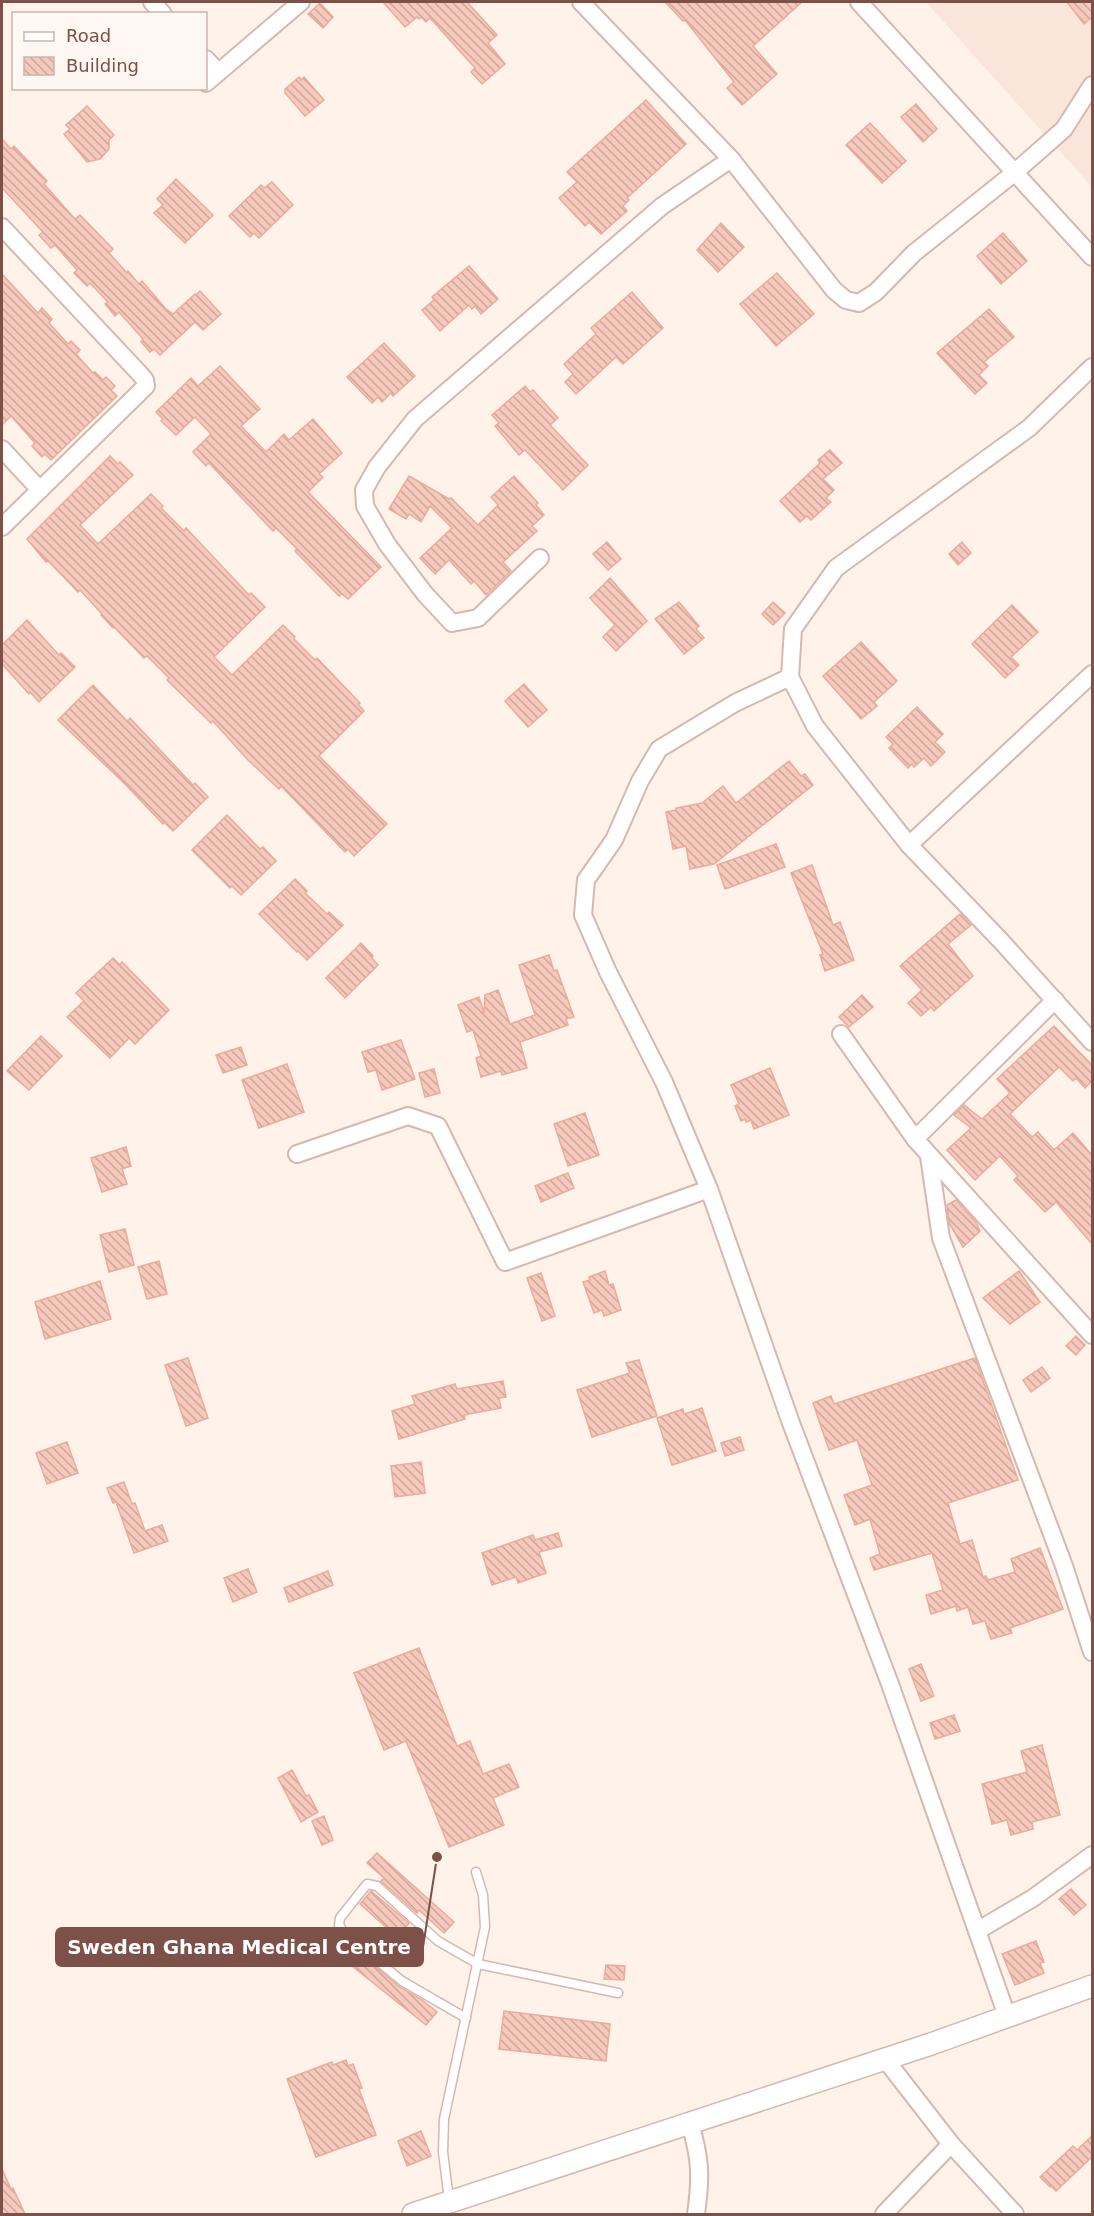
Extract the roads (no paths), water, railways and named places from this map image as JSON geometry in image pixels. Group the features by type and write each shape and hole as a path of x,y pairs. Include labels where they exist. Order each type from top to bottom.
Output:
{"street":[{"path":"207,81 301,2"},
{"path":"581,2 731,159 834,290 846,300 859,303 876,292 914,253 1014,173 1064,129 1092,85"},
{"path":"859,2 1092,257"},
{"path":"540,558 478,618 452,623 425,594 387,544 365,506 364,490 377,467 415,419 662,206 731,159"},
{"path":"2,227 145,380 146,386 2,527"},
{"path":"1092,367 1029,428 836,568 792,629 790,677 815,726 909,845 1092,1042"},
{"path":"2,449 40,490"},
{"path":"909,845 1092,674"},
{"path":"790,677 735,703 659,749 640,781 614,840 586,880 583,915 608,972 664,1082 709,1189 791,1423 890,1684 1007,2016"},
{"path":"915,1139 1055,1000"},
{"path":"841,1034 915,1139 1092,1335"},
{"path":"297,1154 408,1116 438,1126 505,1262 709,1189"},
{"path":"930,1156 941,1238 1064,1566 1092,1652"},
{"path":"977,1930 1033,1898 1092,1855"},
{"path":"413,2214 885,2059 1092,1986"},
{"path":"885,2059 951,2144 1015,2214"},
{"path":"690,2124 698,2148 701,2179 696,2214"},
{"path":"884,2214 951,2144"}],"lane":[{"path":"449,2204 443,2152 444,2119 485,1927 486,1911 476,1872"},
{"path":"466,2018 402,1981 345,1934 339,1925 340,1918 367,1884 377,1886 438,1941 478,1964 618,1993"}],"place":[{"name":"Sweden Ghana Medical Centre","path":"437,1857"}]}
